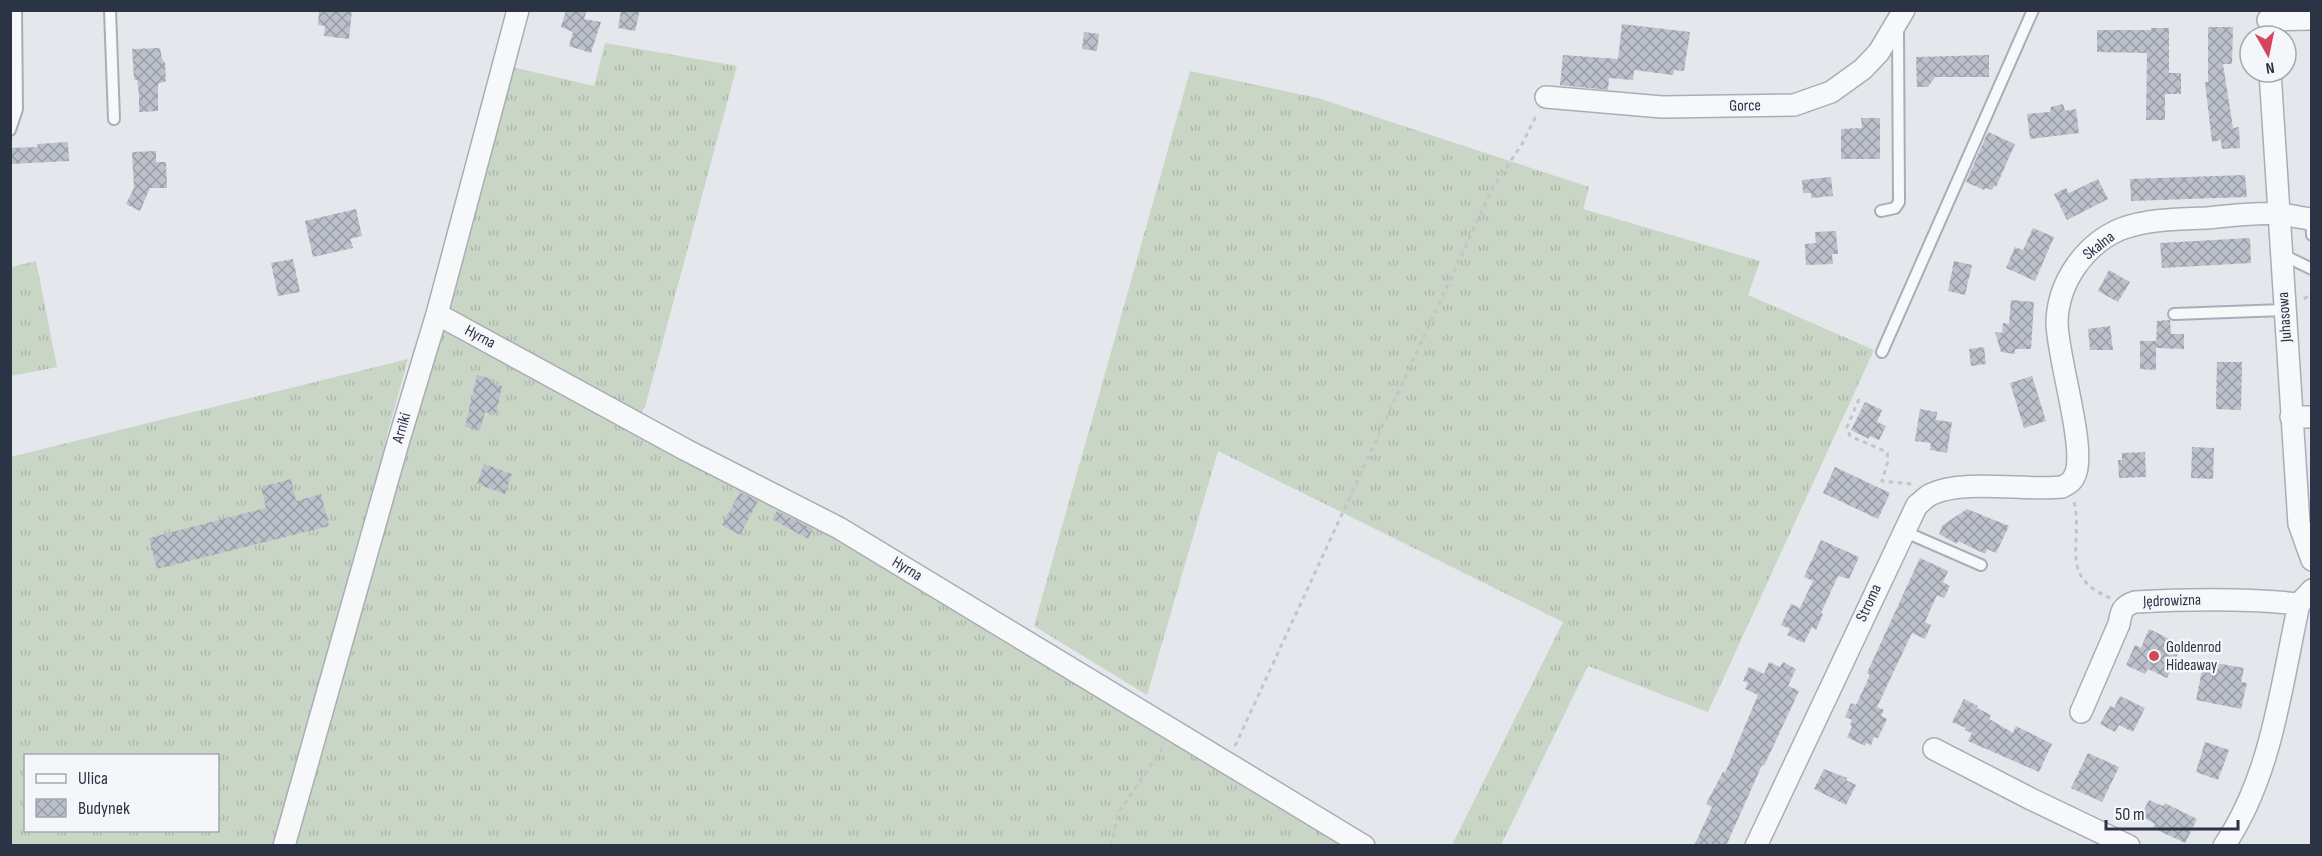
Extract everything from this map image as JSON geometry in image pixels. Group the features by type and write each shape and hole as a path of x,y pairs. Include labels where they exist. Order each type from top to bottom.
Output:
{"street":[{"name":"Arniki","path":"284,846 398,443 437,314 518,10"},
{"name":"Gorce","path":"1546,97 1662,107 1794,105 1831,92 1863,69 1879,52 1901,14"},
{"path":"2268,22 2312,19"},
{"name":"Juhasowa","path":"2271,84 2284,310 2301,417 2299,524 2312,560"},
{"name":"Skalna","path":"2070,483 2078,465 2078,454 2058,341 2057,320 2069,279 2084,255 2110,235 2123,229 2158,220 2278,214 2311,224"},
{"name":"Hyrna","path":"437,314 686,450 839,528 1364,846"},
{"name":"Stroma","path":"1755,846 1917,505 1932,494 1948,489 1983,486 2050,488 2070,483"},
{"name":"Jędrowizna","path":"2081,712 2119,624 2121,611 2126,605 2146,601 2224,599 2267,601 2305,597 2256,787 2236,829 2224,846"},
{"path":"1934,749 2129,846"}],"lane":[{"path":"10,130 17,109 16,10"},
{"path":"110,10 114,119"},
{"path":"1882,352 2033,10"},
{"path":"1881,211 1895,208 1899,202 1901,14"},
{"path":"2281,254 2312,268"},
{"path":"2174,314 2284,310"},
{"path":"1903,531 1981,565"}],"path":[{"path":"1227,762 1492,189 1522,144 1546,97"},
{"path":"1858,399 1847,427 1848,433 1850,436 1887,452 1889,456 1882,481 1884,483 1911,482"},
{"path":"2070,483 2076,512 2076,565 2079,572 2094,591 2126,605"},
{"path":"1111,846 1118,813 1175,730"}],"green space":[{"path":"605,43 737,66 645,407 636,420 1349,845 11,845 10,457 408,359 384,446 397,443 504,65 594,86"},
{"path":"1190,71 1318,98 1589,187 1583,209 1760,261 1748,295 1874,350 1708,712 1588,666 1501,845 1452,845 1563,622 1218,451 1147,695 1034,626"},
{"path":"36,261 57,367 11,376 11,267"}],"building":[{"path":"319,10 352,10 349,39 324,36 325,26 318,25"},
{"path":"566,10 587,10 584,19 601,22 591,53 569,46 573,32 561,27"},
{"path":"621,10 640,10 635,31 618,28"},
{"path":"1622,24 1690,32 1684,71 1674,70 1673,75 1634,70 1633,80 1609,78 1608,90 1560,85 1563,55 1618,59"},
{"path":"2208,27 2233,27 2232,64 2223,64 2233,128 2239,127 2240,148 2222,149 2221,140 2212,142 2205,82 2208,82"},
{"path":"2151,28 2169,28 2169,73 2181,73 2181,94 2165,94 2165,120 2146,120 2147,53 2097,52 2097,30 2151,30"},
{"path":"1084,32 1099,34 1097,51 1082,49"},
{"path":"160,48 165,63 166,81 158,84 158,111 139,112 139,94 137,80 134,79 132,49"},
{"path":"1989,55 1989,77 1935,77 1928,87 1917,87 1916,57"},
{"path":"2063,104 2065,111 2076,109 2079,133 2030,139 2027,114 2050,112 2051,107"},
{"path":"1861,118 1880,118 1880,159 1841,159 1841,129 1862,128"},
{"path":"1988,132 2015,144 1996,187 1994,186 1992,190 1986,188 1984,190 1966,182"},
{"path":"68,142 69,161 10,164 10,148 38,147 37,144"},
{"path":"156,151 156,162 166,162 167,188 150,188 140,211 126,204 134,188 132,152"},
{"path":"2245,175 2247,197 2131,201 2130,179"},
{"path":"1831,177 1833,196 1811,198 1811,193 1803,193 1802,180"},
{"path":"2098,179 2108,199 2067,220 2054,194 2066,188 2069,193"},
{"path":"356,209 362,236 350,239 353,248 313,257 305,221"},
{"path":"2033,228 2054,237 2035,281 2006,268 2015,247 2023,250"},
{"path":"1836,231 1838,254 1832,254 1833,264 1806,265 1805,244 1816,243 1815,232"},
{"path":"2250,238 2251,263 2162,268 2160,243"},
{"path":"293,259 300,292 278,296 271,263"},
{"path":"1954,261 1972,265 1965,295 1948,291"},
{"path":"2109,270 2130,282 2118,302 2098,291"},
{"path":"2011,300 2034,302 2031,349 2015,349 2015,354 2001,352 1995,332 2002,333 2003,323 2009,324"},
{"path":"2170,320 2171,334 2184,334 2184,349 2156,348 2157,321"},
{"path":"2110,326 2113,350 2090,350 2088,329"},
{"path":"2140,341 2156,341 2156,370 2140,369"},
{"path":"1984,347 1986,364 1971,366 1969,349"},
{"path":"2217,362 2242,362 2241,410 2216,409"},
{"path":"477,375 492,379 492,383 502,386 496,414 485,412 480,430 465,427"},
{"path":"2032,376 2046,421 2024,428 2010,383"},
{"path":"1865,402 1882,410 1877,422 1886,426 1879,440 1870,436 1869,439 1851,430"},
{"path":"1920,409 1937,412 1936,420 1952,422 1947,453 1930,450 1931,443 1915,441"},
{"path":"2192,447 2214,448 2213,479 2191,478"},
{"path":"2145,452 2146,477 2119,478 2118,460 2122,460 2122,453"},
{"path":"484,464 512,474 505,494 477,484"},
{"path":"1835,467 1890,493 1878,519 1823,493"},
{"path":"291,479 296,501 321,494 329,526 157,569 149,538 266,508 261,487"},
{"path":"740,492 758,501 740,535 722,525"},
{"path":"1967,509 2009,526 1996,553 1987,549 1985,554 1958,541 1957,544 1939,534 1943,525"},
{"path":"777,511 813,529 808,539 772,519"},
{"path":"1821,540 1859,557 1849,579 1838,576 1816,630 1812,627 1804,643 1787,635 1790,629 1781,625 1791,604 1800,608 1813,581 1804,577"},
{"path":"1920,558 1948,571 1943,582 1950,586 1944,598 1937,595 1925,622 1931,625 1925,639 1912,633 1877,707 1884,710 1881,716 1887,719 1878,738 1874,737 1871,745 1866,743 1865,746 1847,737 1852,727 1850,725 1852,720 1845,717 1851,703 1856,705 1870,675 1867,673"},
{"name":"Goldenrod Hideaway","path":"2149,629 2182,645 2167,678 2148,669 2145,674 2126,665 2135,645 2141,648"},
{"path":"2204,661 2244,668 2241,682 2247,683 2241,709 2196,700"},
{"path":"1769,662 1780,667 1783,662 1796,669 1788,686 1799,691 1764,766 1762,765 1726,846 1694,846 1712,807 1706,804 1723,772 1725,773 1758,695 1745,689 1748,683 1743,681 1749,667 1764,674"},
{"path":"2120,696 2145,708 2133,732 2119,725 2115,732 2100,724 2110,706 2114,708"},
{"path":"1964,699 1991,715 1989,719 2013,733 2016,726 2052,744 2039,772 1968,741 1972,733 1952,722"},
{"path":"2205,742 2229,750 2218,780 2196,772"},
{"path":"2088,753 2119,767 2102,802 2071,788"},
{"path":"1824,769 1847,778 1846,780 1856,785 1846,805 1814,789"},
{"path":"2149,800 2163,806 2165,803 2197,819 2185,843 2153,828 2155,824 2141,816"}],"place":[{"name":"Goldenrod Hideaway","path":"2154,656"}]}
